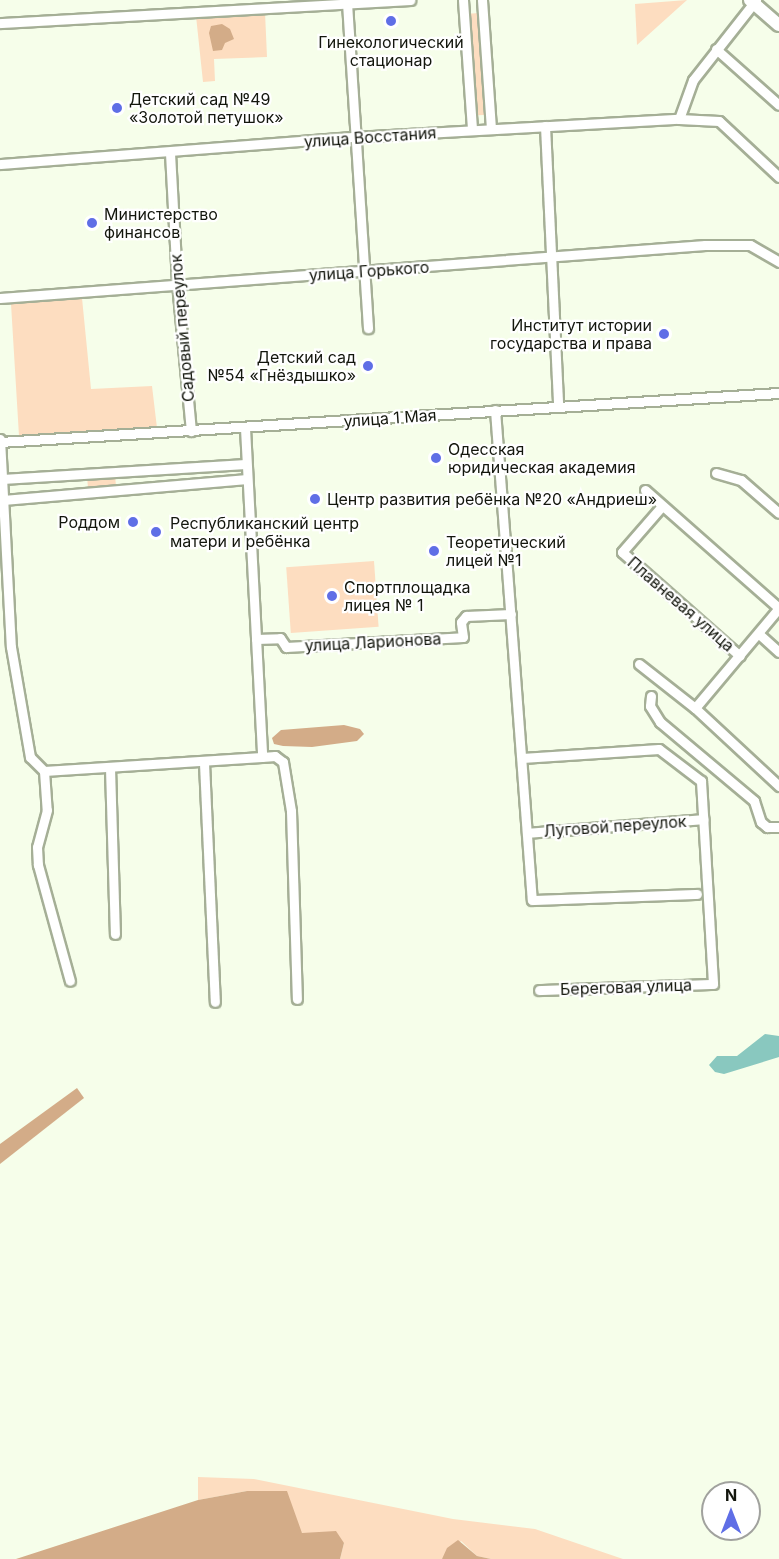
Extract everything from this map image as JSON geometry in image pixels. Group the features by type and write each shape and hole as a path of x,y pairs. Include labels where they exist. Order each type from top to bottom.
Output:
{"main road":[{"path":"753,1 779,25"}],"street":[{"path":"0,23 240,5 410,0"},
{"path":"463,0 472,129"},
{"path":"482,0 491,128"},
{"path":"679,119 693,80 753,1"},
{"path":"347,3 368,328"},
{"path":"716,49 779,105"},
{"name":"улица Восстания","path":"0,164 472,129 679,119 719,121 779,177"},
{"path":"545,126 558,405"},
{"name":"Садовый переулок","path":"170,153 177,284 191,431"},
{"name":"улица Горького","path":"0,298 737,244 762,250 779,262"},
{"name":"улица 1 Мая","path":"0,441 245,428 558,405 779,393"},
{"path":"495,410 532,900 697,894"},
{"path":"245,428 262,757"},
{"path":"0,441 11,647 30,757 45,771 47,810 37,847 38,865 70,981"},
{"path":"2,479 246,464"},
{"path":"716,473 741,480 779,513"},
{"path":"3,500 247,479"},
{"path":"645,490 779,608 695,708"},
{"name":"Плавневая улица","path":"662,506 622,552 740,656"},
{"name":"улица Ларионова","path":"256,639 280,638 286,647 463,637 461,622 466,616 511,614"},
{"name":"Плавневая улица","path":"759,634 779,652"},
{"path":"639,664 695,708 779,786"},
{"path":"651,696 650,706 660,722 754,801 761,822 767,827 779,827"},
{"path":"522,758 659,749 701,781 704,819"},
{"path":"45,771 204,763 275,756 283,762 287,776 297,999"},
{"path":"204,763 215,1002"},
{"path":"110,768 115,934"},
{"name":"Луговой переулок","path":"527,833 704,819"},
{"name":"Береговая улица","path":"539,990 713,984 704,819"}],"shaded area":[{"path":"687,0 637,45 635,4"},
{"path":"265,12 267,57 214,59 215,81 203,82 196,16"},
{"path":"479,13 486,115 475,116 468,14"},
{"path":"222,24 230,29 234,39 225,43 222,50 213,51 209,33 211,26"},
{"path":"82,298 91,389 152,386 157,428 19,436 11,304"},
{"path":"115,475 116,487 88,489 87,477"},
{"name":"Спортплощадка лицея № 1","path":"374,561 379,627 291,633 286,567"},
{"path":"344,725 360,729 364,734 357,741 312,747 274,744 272,738 281,730"},
{"path":"77,1088 84,1098 0,1164 0,1144"},
{"path":"198,1477 254,1479 453,1519 535,1529 623,1559 491,1559 477,1556 461,1541 442,1559 340,1559 344,1543 302,1533 247,1491 198,1500"},
{"path":"247,1491 287,1491 302,1533 336,1531 344,1543 340,1559 16,1559 198,1500"},
{"path":"458,1540 477,1556 491,1559 442,1559 447,1548"}],"water":[{"path":"765,1034 779,1036 779,1057 724,1074 715,1072 709,1065 717,1056 737,1056"}],"place":[{"name":"Гинекологический стационар","path":"391,21"},
{"name":"Детский сад №49 «Золотой петушок»","path":"117,108"},
{"name":"Министерство финансов","path":"92,223"},
{"name":"Институт истории государства и права","path":"664,334"},
{"name":"Детский сад №54 «Гнёздышко»","path":"368,366"},
{"name":"Одесская юридическая академия","path":"436,458"},
{"name":"Центр развития ребёнка №20 «Андриеш»","path":"315,499"},
{"name":"Роддом","path":"133,522"},
{"name":"Республиканский центр матери и ребёнка","path":"156,532"},
{"name":"Теоретический лицей №1","path":"434,551"},
{"name":"Спортплощадка лицея № 1","path":"332,596"}]}
